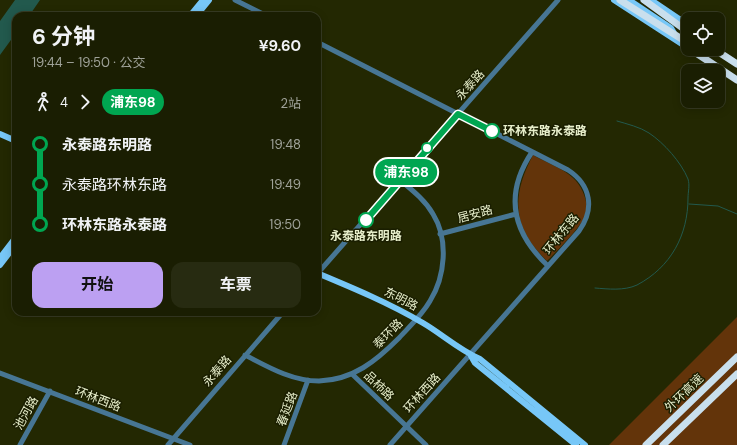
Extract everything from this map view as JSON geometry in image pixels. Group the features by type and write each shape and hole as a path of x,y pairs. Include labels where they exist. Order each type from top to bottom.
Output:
{"highway":[{"path":"620,0 681,43"},
{"path":"644,0 681,24"},
{"path":"661,11 679,26"},
{"path":"653,24 681,38"},
{"path":"725,51 737,59"},
{"path":"700,56 737,80"},
{"path":"709,56 737,74"},
{"path":"725,56 737,64"},
{"name":"外环高速","path":"646,445 737,357"},
{"name":"外环高速","path":"663,445 733,380 737,374"}],"main road":[{"path":"193,12 203,0"},
{"path":"199,12 209,0"},
{"path":"614,0 653,24"},
{"path":"629,0 671,28 674,34"},
{"path":"636,0 674,25 679,26"},
{"path":"651,0 681,20"},
{"path":"0,134 12,139"},
{"path":"0,258 12,242"},
{"path":"0,265 12,249"},
{"name":"东明路","path":"321,275 377,299 416,319 470,355 480,359 560,428 576,445"},
{"name":"东明路","path":"560,428 586,445"}],"street":[{"path":"235,0 259,12"},
{"name":"永泰路","path":"321,269 558,0"},
{"name":"环林东路","path":"321,44 574,174 584,185 589,199 588,216 585,223 470,355"},
{"path":"532,152 518,179 515,199 516,214 520,229 529,245 548,266"},
{"name":"泰环路","path":"245,355 277,371 308,380 329,380 352,374 371,364 382,355 416,319 430,301 439,282 443,261 440,234 434,216 428,206 400,180"},
{"name":"居安路","path":"440,234 516,214"},
{"name":"永泰路","path":"168,445 279,316"},
{"name":"环林西路","path":"390,445 470,355"},
{"name":"环林西路","path":"0,373 190,445"},
{"name":"品柿路","path":"352,374 426,445"},
{"name":"春延路","path":"284,445 308,380"},
{"name":"池河路","path":"20,445 50,391"}],"shaded area":[{"path":"533,155 560,169 573,178 582,190 586,199 587,209 584,219 569,238 547,261 535,248 527,236 521,224 519,211 521,184"},
{"path":"737,317 737,445 609,445"}],"water":[{"path":"15,0 40,0 32,12 12,12 12,38 0,55 0,21"}],"waterway":[{"path":"595,288 627,288 637,285 649,278 668,259 675,249 685,225 687,212 689,181 677,160 666,147 649,133 638,127 617,121"},
{"path":"689,204 718,206 737,214"}],"bus line":[{"name":"浦东98","path":"366,220 458,114 492,131"}],"place":[{"name":"环林东路永泰路","path":"492,131"},
{"name":"永泰路东明路","path":"366,220"}]}
